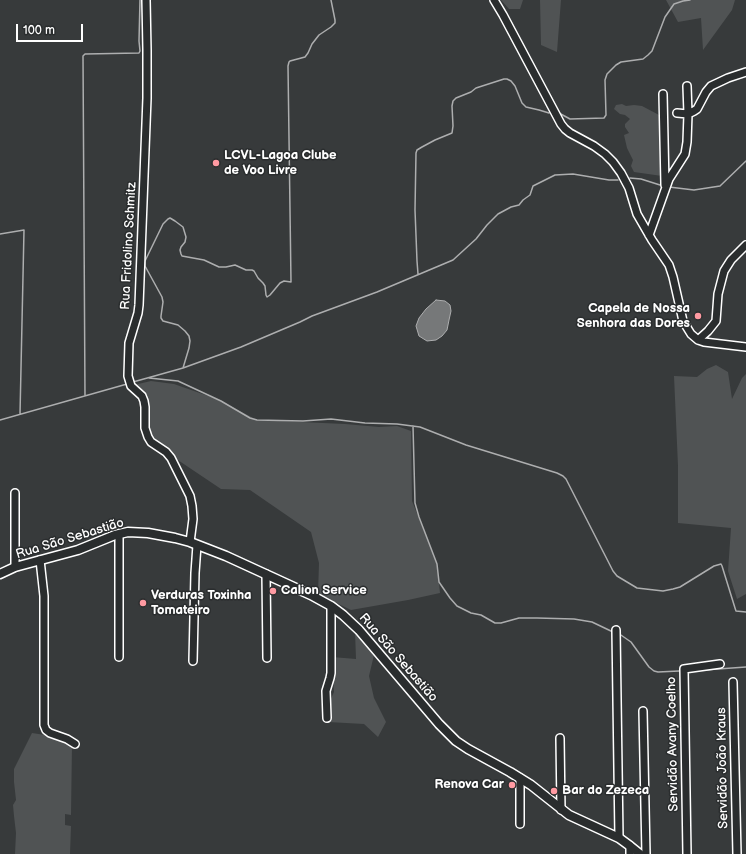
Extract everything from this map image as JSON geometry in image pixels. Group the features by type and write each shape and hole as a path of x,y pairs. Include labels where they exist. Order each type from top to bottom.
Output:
{"main road":[{"name":"Rua São Sebastião","path":"0,574 15,567 78,550 119,534 133,532 148,533 193,543 265,573 331,606 349,619 439,724 451,736 468,749 520,778 561,810 579,821 619,838 630,850 640,854"}],"street":[{"name":"Rua Fridolino Schmitz","path":"146,0 146,106 140,305 128,343 128,371 129,382 142,396 144,401 146,431 148,438 169,456 190,496 193,519 195,573 193,661"},
{"path":"494,0 503,14 561,124 570,133 609,157 617,167 627,184 637,214 669,265 682,321 691,334 698,340 704,342 746,346"},
{"path":"677,113 688,114 694,111 697,109 711,86 746,72"},
{"path":"649,235 669,179 685,154 688,114 687,86"},
{"path":"663,94 666,189"},
{"path":"698,340 716,321 718,294 724,272 731,260 746,245"},
{"path":"15,493 15,567"},
{"path":"119,534 120,657"},
{"path":"40,560 44,596 44,725 46,730 50,733 67,738 75,744"},
{"path":"264,623 265,573"},
{"path":"265,573 267,658"},
{"path":"327,718 326,691 331,673 331,606"},
{"path":"616,630 619,838"},
{"name":"Servidão Avany Coelho","path":"687,854 684,669 720,664"},
{"name":"Servidão João Kraus","path":"734,682 737,854"},
{"path":"643,711 646,854"},
{"path":"560,738 561,810"},
{"path":"520,778 520,824"}],"shaded area":[{"path":"501,0 523,0 520,9 509,9"},
{"path":"540,0 561,0 557,52 541,45"},
{"path":"666,0 735,0 732,10 703,50 701,18 678,22"},
{"path":"622,104 626,106 642,106 661,116 662,176 634,172 631,166 633,160 627,148 624,135 629,133 625,127 625,124 630,119 614,109 616,105"},
{"path":"436,300 445,301 450,305 451,311 447,330 436,340 427,341 419,336 416,326 419,318"},
{"path":"716,365 728,372 732,399 742,378 746,374 746,594 737,599 728,571 731,528 678,523 678,466 674,376 697,377 707,369"},
{"path":"151,381 174,384 217,399 257,420 379,427 397,426 411,431 412,501 437,564 440,593 351,610 318,594 319,563 311,532 250,490 221,489 151,442 148,437 145,407 134,385"},
{"path":"355,631 374,655 369,676 374,698 386,722 378,737 364,724 328,722 329,703 334,692 332,657 356,659"},
{"path":"32,733 58,737 72,744 71,815 65,814 65,825 71,826 70,854 15,854 16,833 13,805 16,800 14,769"}],"waterway":[{"path":"85,396 83,56 85,54 139,53 140,0"},
{"path":"183,368 189,348 189,336 178,325 163,321 161,318 163,302 162,297 145,266 145,261 163,224 170,218 183,227 186,237 180,250 182,256 204,260 219,267 235,265 246,270 252,270 265,286 267,297 280,283 284,281 291,282 288,66 290,61 305,57 319,35 335,23 331,0"},
{"path":"559,113 570,119 604,118 606,115 605,80 607,74 621,62 643,59 648,55 652,51 665,17 674,4 690,0"},
{"path":"418,274 415,210 416,153 417,150 422,147 452,133 453,101 476,88 507,79 515,86 522,103 526,107 549,113"},
{"path":"669,187 694,190 720,186 746,161"},
{"path":"133,382 183,368 241,347 312,316 377,292 453,260 476,239 498,214 511,207 519,205 530,195 533,186 555,175 573,174 618,180"},
{"path":"630,178 641,179 660,185"},
{"path":"0,234 24,230 20,414"},
{"path":"149,378 178,381 221,401 250,418 257,420 303,421 331,419 420,427 466,445 557,473 566,479 613,571 617,576 637,588 663,591 680,587 714,566 721,564 736,611 746,612"},
{"path":"0,420 127,384"},
{"path":"413,426 415,503 437,564 439,582 457,606 471,613 481,615 495,623 501,623 519,618 574,619 592,622 613,632"},
{"path":"618,633 631,642 649,667 654,671 679,671"},
{"path":"704,670 746,667"}],"place":[{"name":"LCVL-Lagoa Clube de Voo Livre","path":"216,163"},
{"name":"Capela de Nossa Senhora das Dores","path":"698,316"},
{"name":"Calion Service","path":"273,591"},
{"name":"Verduras Toxinha Tomateiro","path":"143,603"},
{"name":"Renova Car","path":"512,785"},
{"name":"Bar do Zezeca","path":"554,791"}]}
